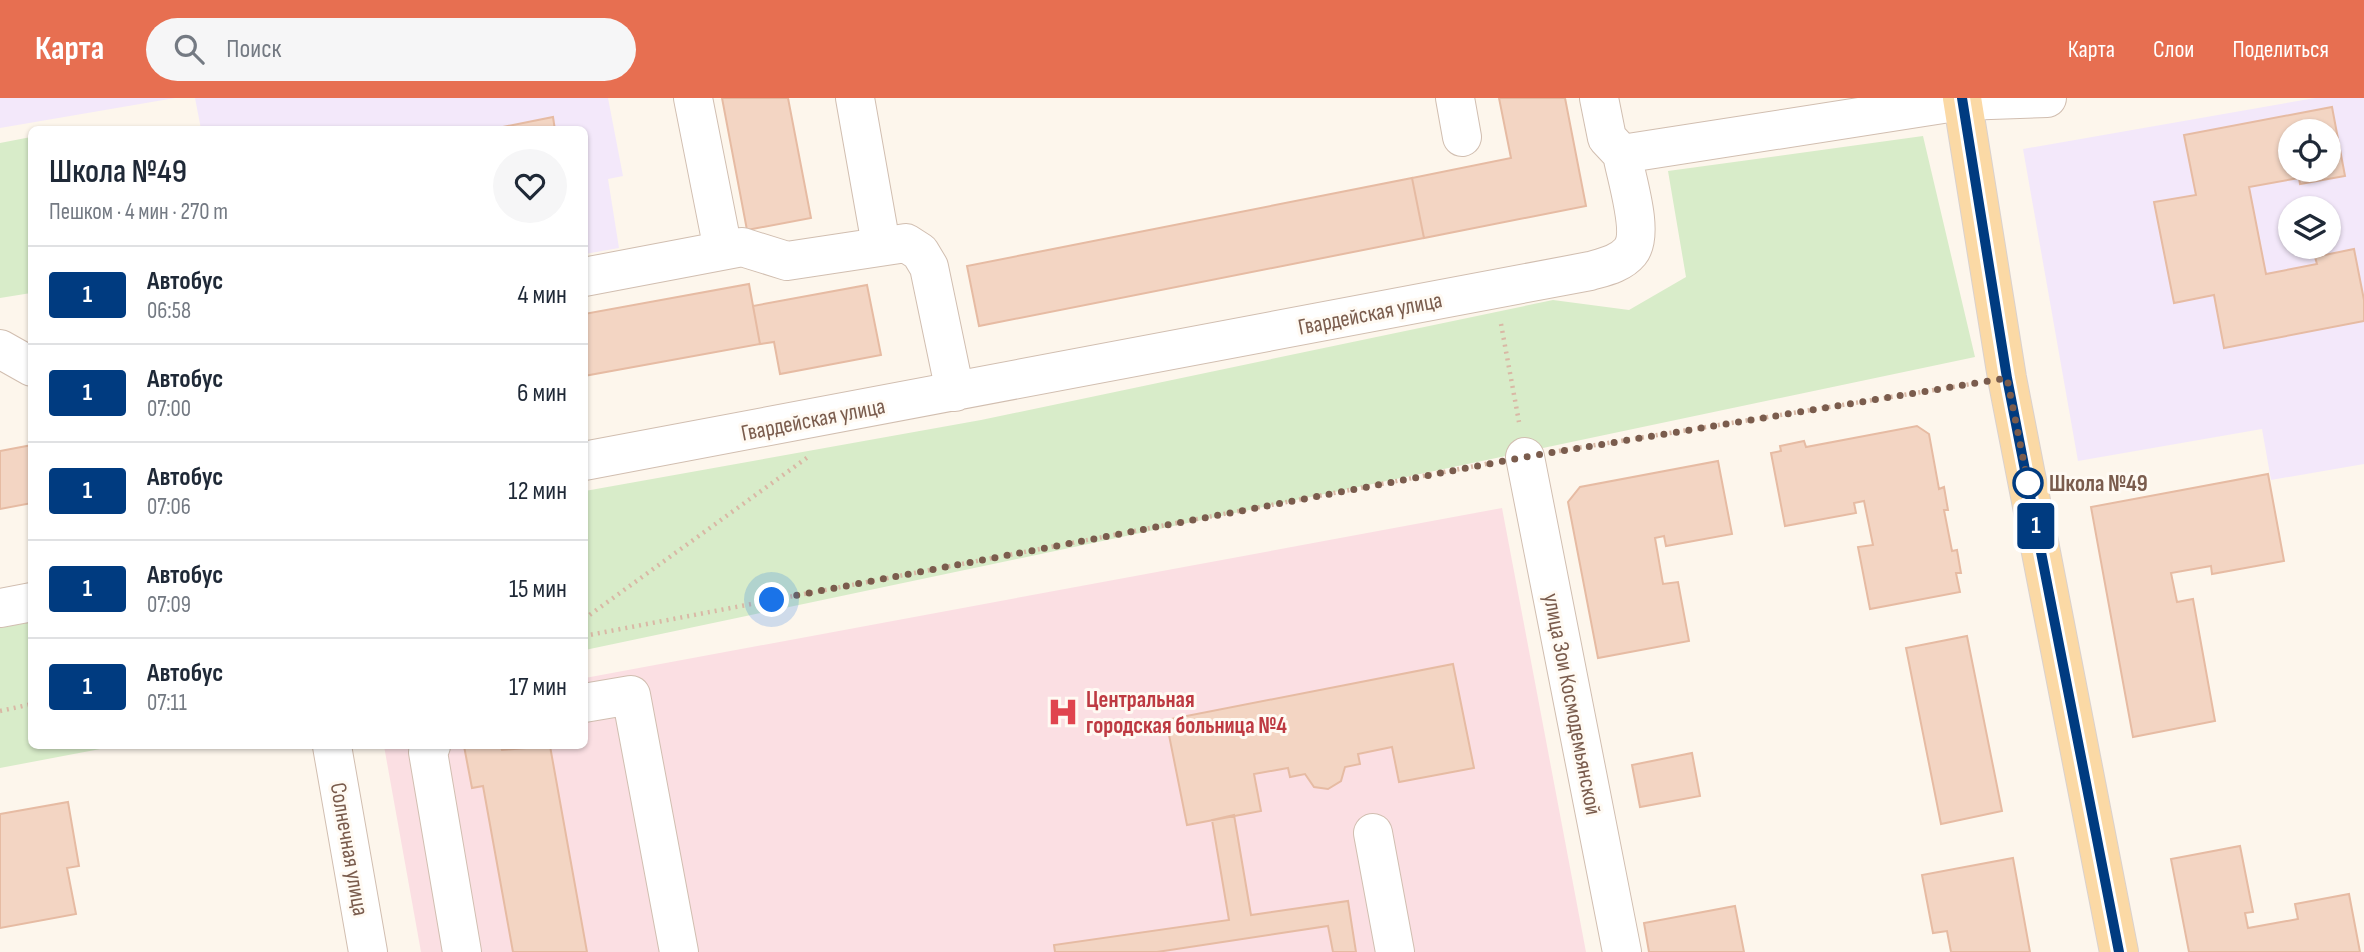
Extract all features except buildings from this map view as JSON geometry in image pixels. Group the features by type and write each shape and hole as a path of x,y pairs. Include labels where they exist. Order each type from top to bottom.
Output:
{"main road":[{"path":"1962,99 2007,378 2119,952"}],"street":[{"path":"693,98 723,250"},
{"path":"855,98 881,245"},
{"path":"1455,98 1462,137"},
{"path":"1599,98 1607,138 1622,154 1962,99 2047,98"},
{"name":"Гвардейская улица","path":"588,460 1590,271 1617,263 1631,251 1637,232 1622,154"},
{"path":"588,276 742,247 787,261 906,243 920,252 929,267 955,392"},
{"path":"0,349 28,365"},
{"name":"улица Зои Космодемьянской","path":"1525,457 1622,952"},
{"path":"0,608 28,603"},
{"path":"588,703 631,695 679,952"},
{"name":"Солнечная улица","path":"333,749 368,952"},
{"path":"430,749 462,952"},
{"path":"1373,833 1395,952"}],"path":[{"path":"1495,289 1525,457"},
{"path":"588,635 1525,457 2007,378"},
{"path":"588,615 809,456"},
{"path":"0,711 28,705"}],"shaded area":[{"path":"0,98 175,98 0,128"},
{"path":"195,98 608,98 623,176 608,179 619,248 588,253 588,126 200,126"},
{"name":"Школа №49","path":"2315,98 2364,98 2364,464 2271,480 2262,429 2078,461 2023,149"},
{"name":"Центральная городская больница №4","path":"1502,508 1586,952 421,952 385,749 588,749 588,677"}],"green space":[{"path":"1923,136 1975,357 588,649 588,490 981,420 1553,300 1629,310 1686,277 1668,171"},
{"path":"28,138 28,293 0,298 0,143"},
{"path":"28,623 28,749 100,749 0,768 0,628"}],"bus line":[{"name":"1","path":"1962,98 2007,378 2119,952"}],"place":[{"name":"Школа №49","path":"2028,483"},
{"name":"Центральная городская больница №4","path":"1063,712"}],"route":[{"path":"772,600 1525,457 2007,378 2028,483"}]}
